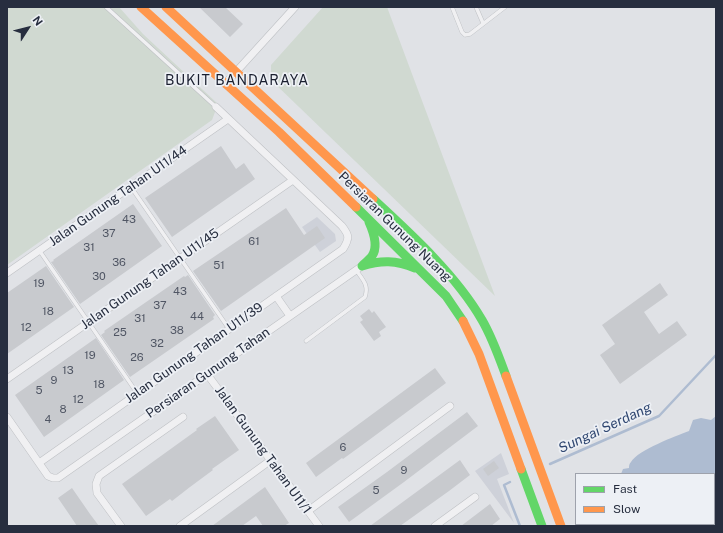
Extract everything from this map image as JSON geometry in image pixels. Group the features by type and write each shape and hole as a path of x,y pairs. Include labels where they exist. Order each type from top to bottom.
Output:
{"street":[{"name":"Persiaran Gunung Nuang","path":"141,7 279,132 446,296 465,324 479,354 542,526"},
{"name":"Persiaran Gunung Nuang","path":"166,7 400,225 441,266 467,298 482,320 496,350 561,526"},
{"path":"225,84 296,7"},
{"path":"216,107 293,180"},
{"name":"Jalan Gunung Tahan U11/44","path":"7,273 228,119"},
{"name":"Jalan Gunung Tahan U11/39","path":"39,463 343,249 348,242 348,234 342,226 293,180"},
{"name":"Jalan Gunung Tahan U11/45","path":"7,379 293,180"},
{"path":"359,268 373,254 375,242 373,231 366,218"},
{"path":"359,268 376,261 390,260 403,263 421,271"},
{"name":"Persiaran Gunung Tahan","path":"39,463 48,476 58,478 359,268"},
{"path":"276,296 290,316"},
{"name":"Jalan Gunung Tahan U11/1","path":"207,374 319,526"},
{"path":"308,511 450,406"},
{"path":"121,526 97,493 96,484 99,476 183,416"},
{"path":"7,417 39,463"},
{"path":"180,526 270,460"},
{"path":"435,526 475,497"}],"lane":[{"path":"106,7 216,107"},
{"path":"452,7 462,32 465,35 470,34 505,7"},
{"path":"476,7 483,23"},
{"path":"131,186 229,329"},
{"path":"39,250 138,393"},
{"path":"306,341 365,297 367,290 359,268"}],"shaded area":[{"path":"7,7 119,7 143,34 218,104 212,120 7,265"},
{"path":"323,7 387,7 495,296 271,80 271,65"},
{"path":"317,217 335,234 336,241 320,252 302,227"},
{"path":"501,453 509,474 497,479 514,523 475,471"}],"water":[{"path":"716,416 716,526 646,526 715,525 715,473 621,473 623,469 629,468 630,463 635,457 649,448 689,431 693,420 701,418 711,420"}],"building":[{"path":"199,7 225,7 243,24 230,37"},
{"path":"221,146 236,169 244,163 255,179 172,237 145,198"},
{"path":"133,204 162,246 80,304 51,262"},
{"path":"286,208 304,235 317,226 325,238 221,311 193,271"},
{"path":"46,266 74,307 7,354 7,293"},
{"path":"188,275 215,315 213,317 214,319 130,377 101,335 105,332 104,331 184,276 185,277"},
{"path":"660,283 668,295 644,312 659,334 677,321 687,335 620,384 600,355 615,344 602,325"},
{"path":"369,309 372,313 374,311 386,327 379,332 381,336 374,341 360,322 363,320 360,316"},
{"path":"96,338 124,380 44,437 15,395"},
{"path":"435,368 446,383 343,459 342,458 316,477 306,463"},
{"path":"467,412 478,426 349,522 338,507"},
{"path":"215,416 239,450 212,469 213,470 172,501 170,499 146,516 122,484"},
{"path":"460,460 470,475 449,491 400,526 370,526"},
{"path":"494,461 499,468 488,476 483,469"},
{"path":"265,487 289,523 284,526 263,526 256,516 242,526 212,526"},
{"path":"72,488 99,526 77,526 58,498"},
{"path":"490,504 500,519 491,526 461,526"}],"waterway":[{"name":"Sungai Serdang","path":"550,464 659,416 716,355"},
{"name":"Sungai Serdang","path":"510,482 504,485 520,526"}],"traffic: fast":[{"path":"373,199 432,256 459,287 486,327 506,376"},
{"path":"356,207 446,296 463,321"},
{"path":"363,265 372,256 375,248 375,239 369,222"},
{"path":"362,266 382,262 395,262 415,268"},
{"path":"521,469 542,526"}],"traffic: slow":[{"path":"141,7 279,132 356,207"},
{"path":"166,7 373,199"},
{"path":"463,321 479,354 521,469"},
{"path":"506,376 561,526"}],"district":[{"name":"BUKIT BANDARAYA","path":"237,81"}]}
